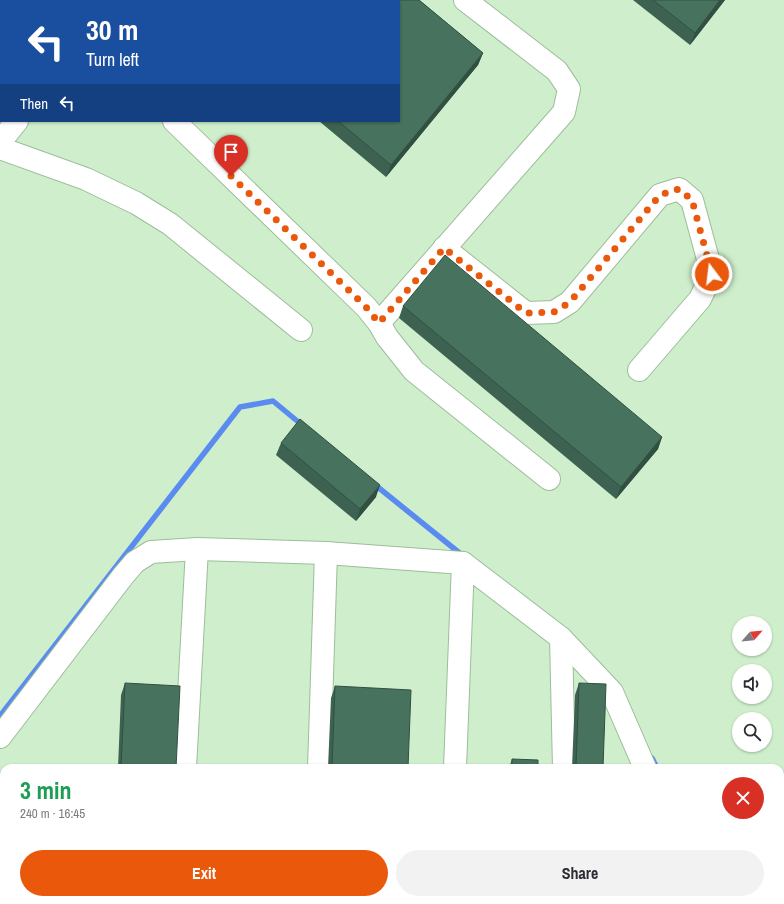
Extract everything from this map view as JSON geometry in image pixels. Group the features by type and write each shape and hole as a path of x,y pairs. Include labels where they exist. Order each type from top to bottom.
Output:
{"lane":[{"path":"379,323 564,112 569,89 557,71 465,0"},
{"path":"0,142 16,122"},
{"path":"175,122 366,307 414,371 549,479"},
{"path":"0,148 86,180 136,203 164,220 301,330"},
{"path":"444,248 526,313 554,312 570,302 660,195 679,189 692,200 712,274 700,299 639,370"},
{"path":"185,764 197,549"},
{"path":"0,737 135,562 150,552 197,549 326,553 463,563 561,638 612,692 643,764"},
{"path":"319,764 326,553"},
{"path":"455,764 463,563"},
{"path":"561,638 564,764"}],"building":[{"path":"400,0 419,0 483,53 391,165 339,122 400,122"},
{"path":"653,0 720,0 695,33"},
{"path":"445,255 662,437 621,487 403,306"},
{"path":"300,419 380,485 360,509 281,443"},
{"path":"125,683 180,686 176,764 121,764"},
{"path":"579,683 606,684 603,764 576,764"},
{"path":"335,686 411,690 408,764 332,764"},
{"path":"512,759 538,760 538,764 512,764"}],"waterway":[{"path":"0,716 240,407 273,401 302,425"},
{"path":"374,484 462,555"},
{"path":"652,758 655,764"}],"route":[{"path":"231,176 366,307 379,323 444,248 526,313 554,312 570,302 660,195 679,189 692,200 712,274"}]}
